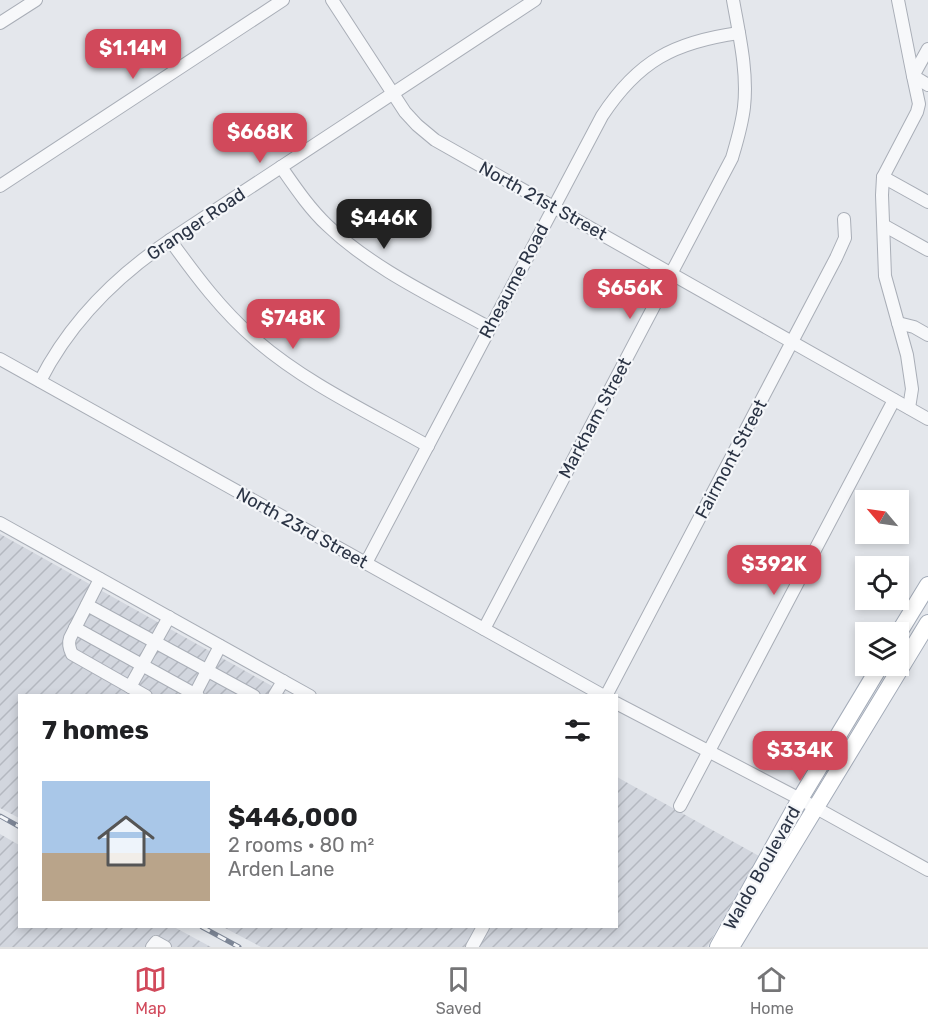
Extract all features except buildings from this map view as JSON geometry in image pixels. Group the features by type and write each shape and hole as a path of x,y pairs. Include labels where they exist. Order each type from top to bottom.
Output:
{"main road":[{"path":"906,622 927,590"},
{"name":"Waldo Boulevard","path":"731,947 928,623"},
{"name":"Waldo Boulevard","path":"718,947 800,799 874,676"}],"street":[{"path":"0,23 36,0"},
{"path":"0,186 283,0"},
{"name":"North 21st Street","path":"332,0 393,93 417,125 435,140 928,419"},
{"name":"Granger Road","path":"40,381 53,355 91,305 127,271 170,240 534,0"},
{"name":"Markham Street","path":"484,629 732,158 741,130 744,104 743,66 733,0"},
{"path":"898,0 919,104 883,177 885,276 907,355 912,389 909,408"},
{"name":"Rheaume Road","path":"366,563 602,116 616,95 635,74 672,49 739,33"},
{"path":"913,76 928,50"},
{"path":"913,76 928,85"},
{"path":"281,167 303,199 325,224 349,245 391,273 490,328"},
{"path":"883,177 928,202"},
{"name":"Fairmont Street","path":"606,694 793,342 845,238 844,219"},
{"path":"885,226 928,250"},
{"path":"170,240 213,298 256,340 313,381 428,446"},
{"path":"898,323 914,327 928,335"},
{"name":"North 23rd Street","path":"0,359 601,694"},
{"path":"680,806 894,400"},
{"path":"0,523 306,694"},
{"path":"100,579 68,644 72,654 142,694"},
{"path":"87,605 250,694"},
{"path":"130,687 169,617"},
{"path":"75,628 193,694"},
{"path":"195,694 220,646"},
{"path":"275,694 283,681"},
{"path":"618,704 927,865"},
{"path":"472,947 482,928"},
{"path":"152,947 156,942 165,947"}],"shaded area":[{"path":"0,534 286,694 18,694 18,817 0,808"},
{"path":"618,778 759,856 707,947 261,947 225,928 618,928"},
{"path":"0,834 18,844 18,928 176,928 211,947 0,947"}],"railway":[{"path":"0,816 18,826"},
{"path":"204,928 239,947"}]}
